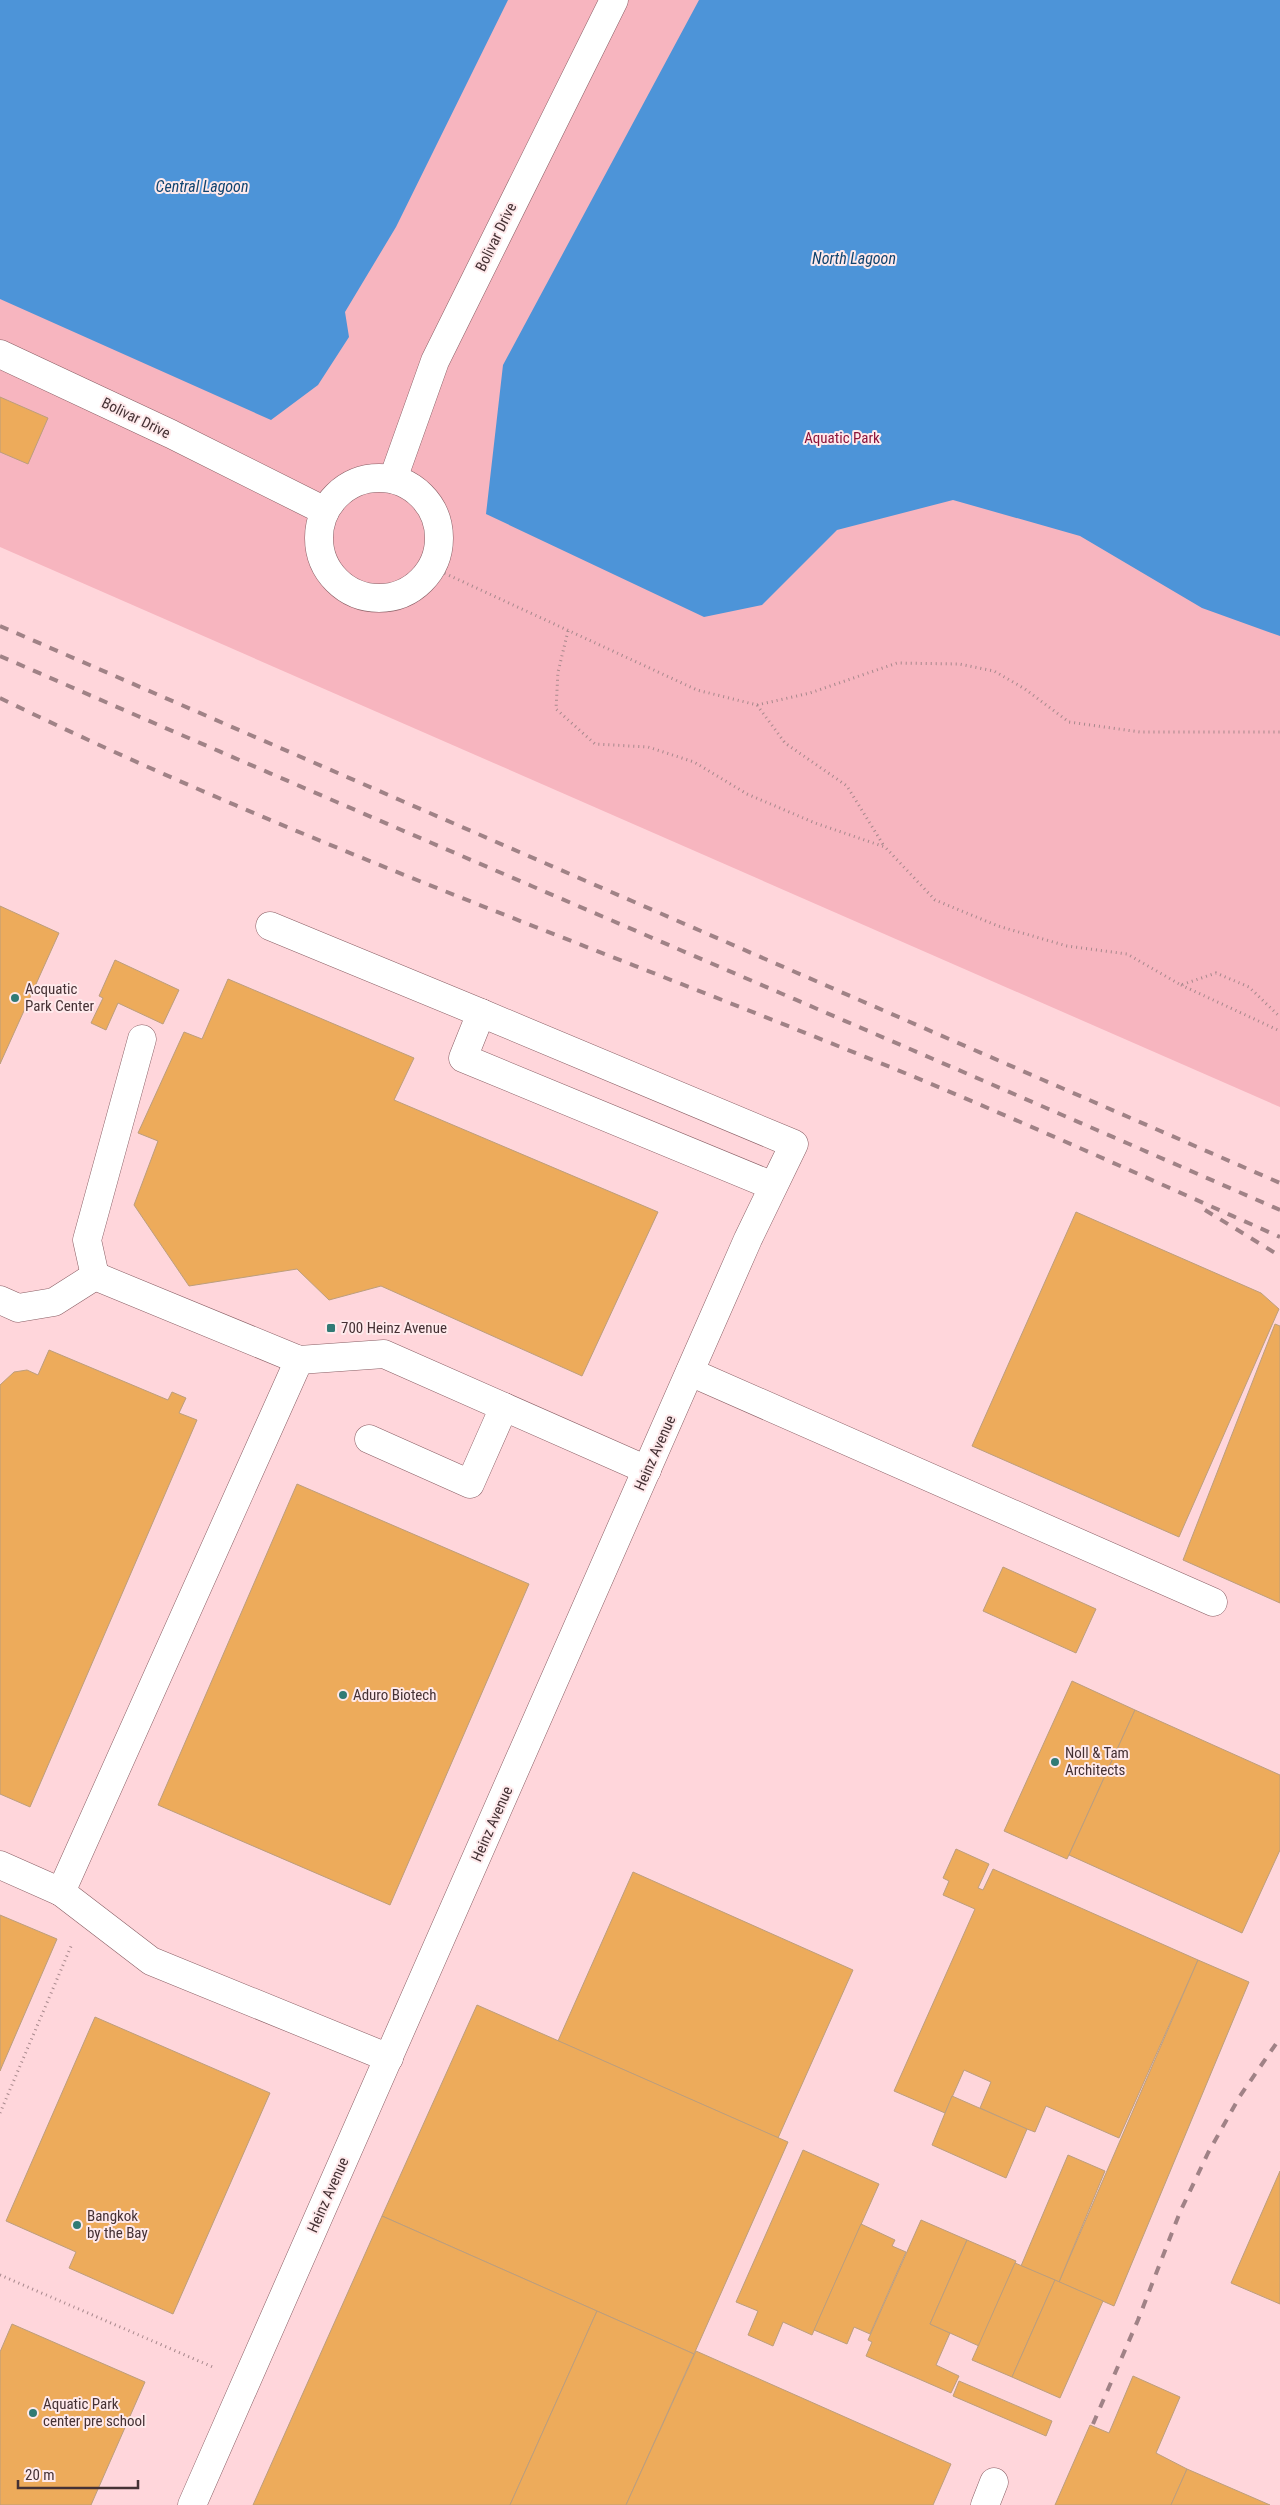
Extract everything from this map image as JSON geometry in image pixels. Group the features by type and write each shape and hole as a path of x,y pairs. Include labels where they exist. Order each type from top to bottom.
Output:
{"street":[{"name":"Bolivar Drive","path":"393,479 435,361 614,0"},
{"name":"Bolivar Drive","path":"0,354 162,430 325,511"},
{"path":"377,477 393,479 410,486 424,498 434,514 439,531 438,550 431,567 420,582 404,592 386,598 367,597 350,590 335,579 325,563 319,546 320,526 325,511 346,487 361,480 377,477"},
{"path":"270,926 481,1013 463,1058 773,1186"},
{"name":"Heinz Avenue","path":"192,2505 690,1372 773,1186 794,1144 481,1013"},
{"path":"95,1276 87,1240 142,1039"},
{"path":"0,1300 18,1308 54,1302 95,1276"},
{"path":"95,1276 299,1360 384,1354 647,1470"},
{"path":"61,1892 299,1360"},
{"path":"690,1372 1213,1602"},
{"path":"369,1439 470,1484 504,1407"},
{"path":"0,1865 61,1892 151,1960 388,2058"}],"path":[{"path":"431,567 697,690 756,706 810,693 896,663 959,664 994,671 1025,689 1069,722 1140,732 1280,732"},
{"path":"568,631 558,672 556,709 595,744 648,747 694,762 747,794 815,823 884,846"},
{"path":"756,706 785,743 847,786 884,846 935,900 998,926 1067,946 1127,954 1181,985 1280,1031"},
{"path":"1181,985 1216,973 1249,987 1280,1017"},
{"path":"0,2113 86,1912"},
{"path":"0,2275 246,2381"}],"green space":[{"name":"Aquatic Park","path":"0,0 1280,0 1280,1107 0,547"}],"water":[{"name":"Central Lagoon","path":"0,0 508,0 396,227 345,312 349,337 318,385 271,420 0,299"},
{"name":"North Lagoon","path":"699,0 1280,0 1280,636 1202,608 1080,536 953,500 837,530 762,605 704,617 486,514 503,365"}],"building":[{"path":"0,397 48,418 28,464 0,452"},
{"name":"Acquatic Park Center","path":"0,906 59,933 0,1064"},
{"path":"115,960 179,990 163,1024 118,1003 106,1030 91,1023 103,998 99,996"},
{"path":"228,979 414,1058 394,1100 658,1212 582,1376 381,1286 329,1300 297,1269 189,1286 134,1205 158,1141 138,1133 184,1032 202,1039"},
{"path":"1076,1212 1261,1293 1279,1309 1179,1537 972,1446"},
{"path":"1275,1324 1280,1326 1280,1603 1183,1560"},
{"path":"49,1350 168,1400 172,1392 186,1398 179,1413 197,1420 30,1807 0,1794 0,1385 14,1372 27,1370 38,1375"},
{"name":"Aduro Biotech","path":"297,1484 529,1584 390,1905 158,1805"},
{"path":"1003,1567 1096,1609 1076,1653 983,1611"},
{"path":"1072,1681 1135,1710 1067,1859 1004,1831"},
{"path":"1135,1710 1280,1775 1280,1850 1242,1933 1069,1855"},
{"path":"956,1849 989,1864 978,1888 983,1890 993,1869 1198,1960 1119,2138 1046,2106 1035,2132 1027,2129 980,2108 991,2082 964,2070 945,2113 894,2091 975,1909 943,1895 949,1881 943,1878"},
{"path":"633,1872 853,1970 778,2138 558,2041"},
{"path":"0,1915 57,1939 0,2071"},
{"path":"1198,1960 1249,1982 1114,2306 1059,2282"},
{"path":"477,2005 788,2142 694,2354 382,2216"},
{"path":"95,2017 270,2093 173,2314 69,2268 76,2252 6,2221"},
{"path":"952,2096 1027,2129 1006,2178 932,2145"},
{"path":"803,2150 879,2184 812,2335 783,2322 773,2346 748,2335 758,2311 736,2302"},
{"path":"1068,2155 1105,2171 1059,2282 1021,2266"},
{"path":"1280,2171 1280,2304 1231,2283"},
{"path":"382,2216 597,2311 510,2505 253,2505"},
{"path":"921,2220 967,2240 930,2324 950,2333 936,2365 959,2376 951,2393 866,2356 872,2342 868,2340"},
{"path":"861,2224 895,2240 892,2246 906,2252 870,2334 854,2327 847,2344 814,2330"},
{"path":"967,2240 1016,2261 979,2346 930,2324"},
{"path":"1015,2263 1055,2280 1012,2377 972,2360"},
{"path":"1055,2280 1103,2301 1060,2398 1012,2377"},
{"path":"597,2311 694,2354 626,2505 510,2505"},
{"path":"12,2324 145,2382 91,2505 0,2505 0,2352"},
{"path":"696,2351 951,2464 933,2505 626,2505"},
{"path":"1133,2376 1180,2397 1156,2453 1187,2469 1171,2505 1055,2505 1090,2425 1109,2433"},
{"path":"959,2381 1052,2421 1046,2436 953,2396"},
{"path":"1187,2469 1270,2505 1171,2505"}],"railway":[{"path":"0,626 1280,1183"},
{"path":"0,656 1280,1210"},
{"path":"0,698 206,793 416,880 894,1068 1060,1139 1280,1237"},
{"path":"1205,1210 1280,1256"},
{"path":"1093,2424 1138,2320 1180,2212 1208,2153 1240,2096 1280,2038"}],"place":[{"name":"Acquatic Park Center","path":"15,998"},
{"name":"700 Heinz Avenue","path":"331,1328"},
{"name":"Aduro Biotech","path":"343,1695"},
{"name":"Noll & Tam Architects","path":"1055,1762"},
{"name":"Bangkok by the Bay","path":"77,2225"},
{"name":"Aquatic Park center pre school","path":"33,2413"}]}
